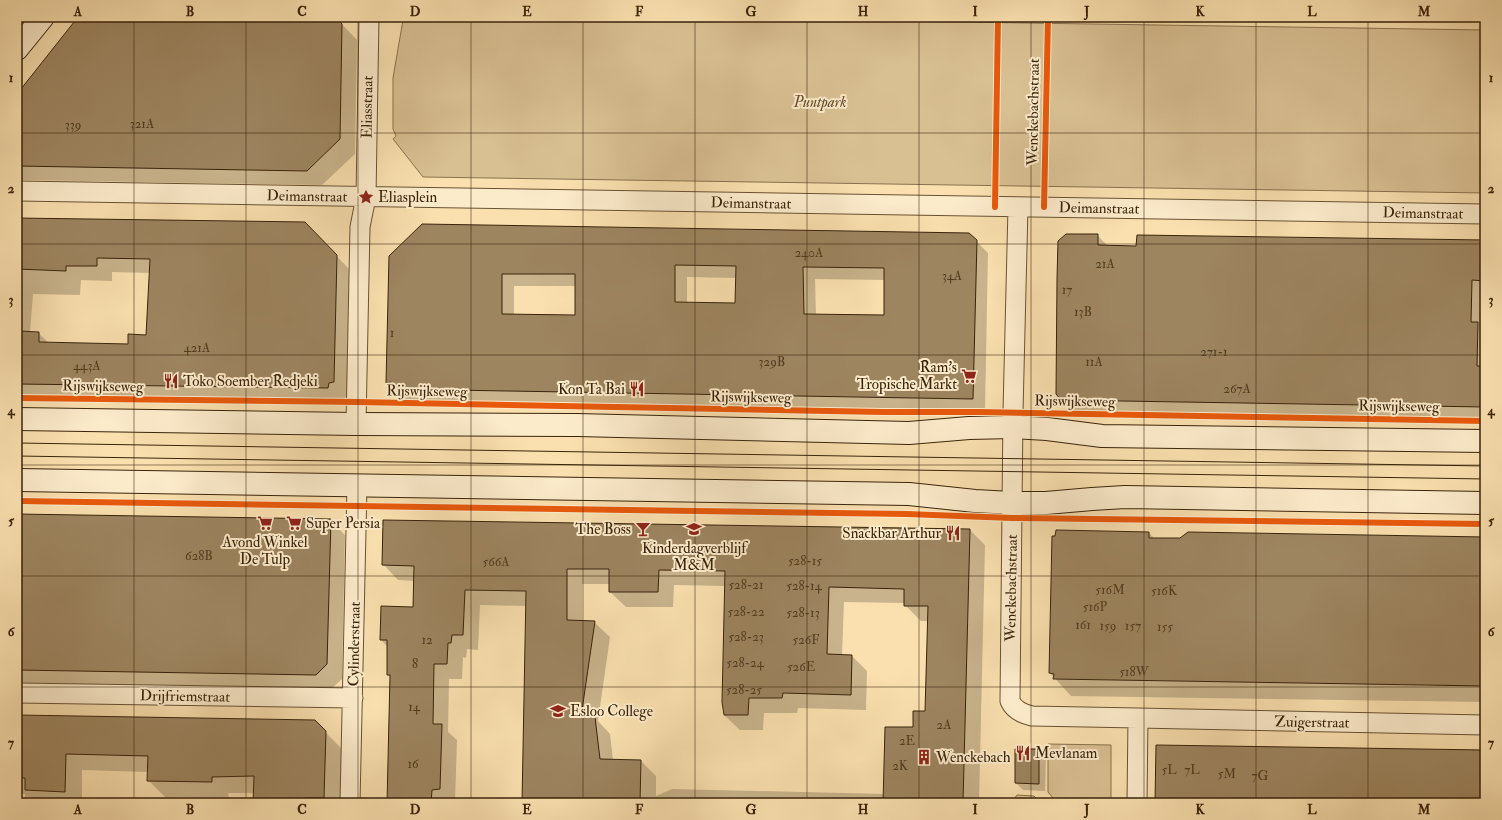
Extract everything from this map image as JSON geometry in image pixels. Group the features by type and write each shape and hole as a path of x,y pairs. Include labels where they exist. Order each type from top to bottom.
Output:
{"main road":[{"path":"17,49 43,17"},
{"name":"Rijswijkseweg","path":"17,419 356,424 577,425 910,432 1013,427 1047,429 1102,436 1485,441"},
{"path":"17,480 914,494 975,501 1012,503 1046,503 1092,498 1125,497 1485,503"}],"street":[{"name":"Eliasstraat","path":"366,197 369,17"},
{"name":"Deimanstraat","path":"17,191 1485,214"},
{"path":"356,424 359,248 361,222 366,197"},
{"name":"Wenckebachstraat","path":"1018,207 1013,427 1010,701 1012,706 1021,713 1032,716 1138,718"},
{"name":"Cylinderstraat","path":"350,803 357,485"},
{"name":"Drijfriemstraat","path":"17,693 353,698"},
{"path":"1137,803 1138,718"},
{"name":"Zuigerstraat","path":"1138,718 1485,725"}],"green space":[{"name":"Puntpark","path":"405,17 632,17 1485,30 1485,193 423,177 393,139 396,136 393,129 393,78 403,20"},
{"path":"1048,744 1111,745 1111,803 1057,803 1048,792"},
{"path":"1017,795 1034,796 1041,803 1014,803 1014,799"}],"building":[{"path":"78,17 336,17 342,24 340,139 307,171 17,166 17,94"},
{"path":"17,218 305,222 337,255 334,382 329,383 328,388 17,384 17,335 19,336 19,331 39,332 39,342 128,344 128,334 146,335 150,259 97,258 97,266 66,266 66,271 17,269"},
{"path":"422,224 969,233 977,240 973,399 392,389 391,382 386,383 389,256","holes":["675,265 736,266 735,303 675,302","803,267 884,268 884,315 804,314","502,274 575,274 575,315 502,314"]},
{"path":"1066,234 1098,234 1098,245 1136,246 1137,235 1485,240 1485,281 1472,280 1471,322 1478,322 1477,366 1485,366 1485,407 1061,400 1056,394 1058,241"},
{"path":"17,514 331,519 327,664 316,675 17,670"},
{"path":"383,520 970,529 963,803 883,803 885,727 913,727 913,711 925,711 928,606 904,606 904,589 829,587 827,654 852,655 851,695 783,693 782,698 749,698 748,715 724,715 722,702 725,571 659,570 658,592 609,592 609,569 567,569 567,620 595,621 581,717 595,717 600,759 641,760 640,803 522,803 526,591 465,590 463,635 452,635 451,643 448,643 447,664 434,664 433,724 442,724 440,789 432,790 431,803 387,803 390,675 387,675 387,640 380,640 381,606 413,607 414,566 382,565"},
{"path":"1056,530 1149,532 1149,538 1180,538 1188,532 1485,537 1485,686 1053,679 1054,674 1049,673 1052,536 1055,536"},
{"path":"17,715 315,720 326,731 324,798 305,798 305,803 253,803 254,776 212,777 212,782 147,781 148,756 66,754 65,792 25,790 25,778 17,778"},
{"path":"1156,745 1485,750 1485,803 1155,803"},
{"path":"1015,749 1039,749 1039,784 1015,783"}],"tram line":[{"path":"17,443 1485,466"},
{"path":"17,456 1485,479"}],"cycle path":[{"path":"995,207 998,17"},
{"path":"1044,207 1048,17"},
{"path":"17,398 357,402 1485,421"},
{"path":"17,501 907,514 1012,518 1485,524"}],"place":[{"name":"Eliasplein","path":"366,197"},
{"name":"Ram's Tropische Markt","path":"969,376"},
{"name":"Toko Soember Redjeki","path":"171,381"},
{"name":"Kon Ta Bai","path":"637,389"},
{"name":"Avond Winkel De Tulp","path":"265,523"},
{"name":"Super Persia","path":"294,523"},
{"name":"The Boss","path":"643,529"},
{"name":"Kinderdagverblijf M&M","path":"694,529"},
{"name":"Snackbar Arthur","path":"953,533"},
{"name":"Esloo College","path":"558,711"},
{"name":"Mevlanam","path":"1023,753"},
{"name":"Wenckebach","path":"924,757"}]}
